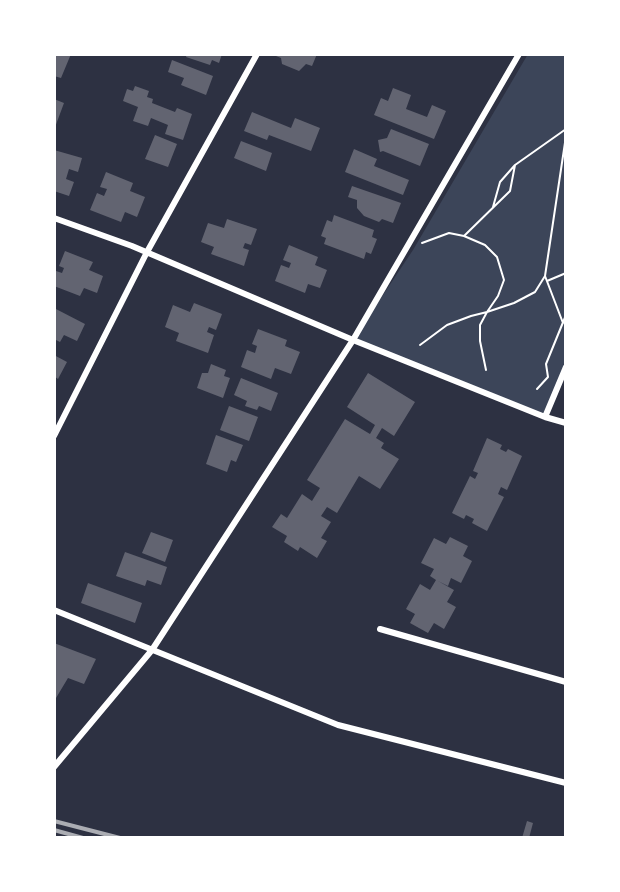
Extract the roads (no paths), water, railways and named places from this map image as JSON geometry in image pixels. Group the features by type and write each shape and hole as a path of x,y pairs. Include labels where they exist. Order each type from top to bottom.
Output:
{"street":[{"path":"54,436 147,252 257,54"},
{"path":"54,767 152,650 352,340 519,54"},
{"path":"54,218 147,252 352,340 545,417 566,423"},
{"path":"545,417 566,367"},
{"path":"54,610 338,725 566,783"},
{"path":"380,630 566,682"}],"railway":[{"path":"54,821 120,838"},
{"path":"54,830 83,838"}]}
